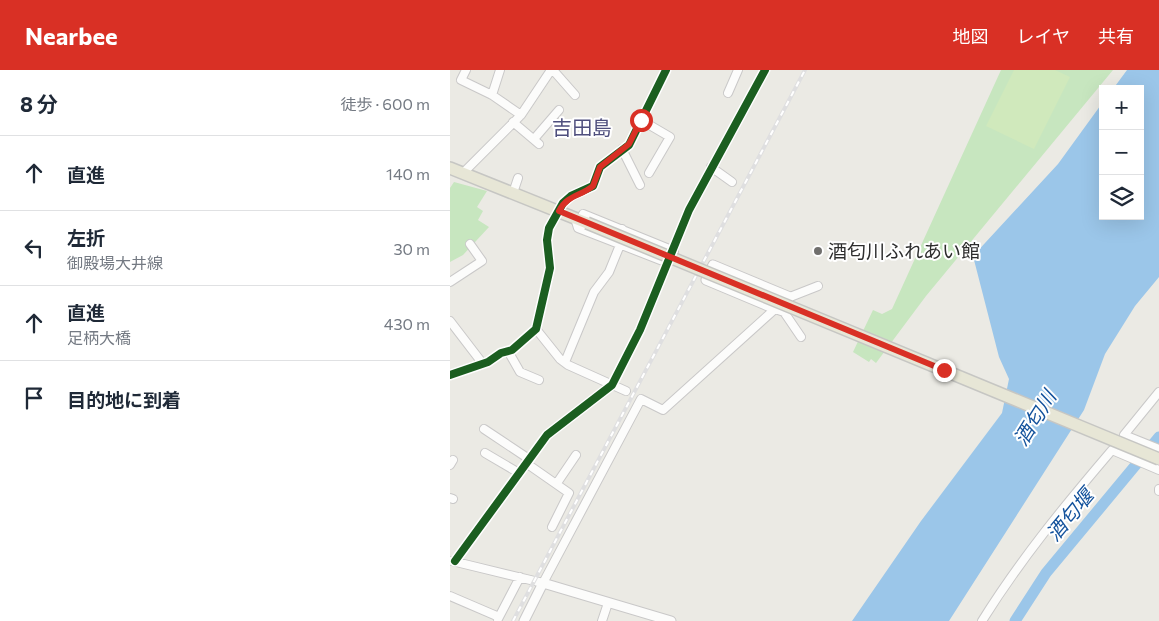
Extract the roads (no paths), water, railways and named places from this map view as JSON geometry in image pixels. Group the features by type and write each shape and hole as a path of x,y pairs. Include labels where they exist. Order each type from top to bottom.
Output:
{"main road":[{"path":"450,168 559,211 582,218 709,274 1159,459"}],"street":[{"path":"466,70 461,80 492,95 521,115"},
{"path":"492,95 500,70"},
{"path":"463,173 521,115 552,70 575,95"},
{"path":"450,375 483,364 512,350 536,329 550,268 547,240 549,228 563,203 571,196 593,186 600,167 629,144 666,72 657,70"},
{"path":"728,93 738,70"},
{"path":"671,621 543,583 452,561 527,461 556,427 612,385 640,330 674,251 689,210 765,70"},
{"path":"513,122 536,142 559,110"},
{"path":"641,120 670,138 649,173"},
{"path":"622,150 640,185"},
{"path":"711,168 732,182"},
{"path":"513,193 518,178"},
{"path":"668,263 578,228 582,218 622,229 674,251"},
{"path":"564,362 594,292 609,272 620,245 622,229"},
{"path":"450,282 482,261 470,244"},
{"path":"801,337 784,312 706,280 713,265 790,297 818,286"},
{"path":"784,312 790,297"},
{"path":"524,621 639,398 663,410 774,309"},
{"path":"450,321 483,364"},
{"path":"536,329 564,362 626,390"},
{"path":"508,351 520,372 539,380"},
{"path":"1156,448 1124,435 1159,392"},
{"path":"484,429 569,493 552,527"},
{"path":"982,621 1013,573 1112,450 1159,470"},
{"path":"484,453 519,473"},
{"path":"557,483 576,455"},
{"path":"450,596 498,619 520,577"},
{"path":"602,621 608,603"}],"water":[{"name":"酒匂川","path":"1127,70 1159,70 1159,277 1135,306 1105,354 1084,410 949,621 852,621 921,521 1002,413 1009,379 999,357 973,256 1058,164 1099,108 1099,220 1144,220 1144,85 1116,85"}],"waterway":[{"name":"酒匂堰","path":"1015,621 1046,573 1159,437"}],"railway":[{"path":"513,621 805,70"}],"place":[{"name":"酒匂川ふれあい館","path":"818,251"}],"district":[{"name":"吉田島","path":"582,128"}]}
